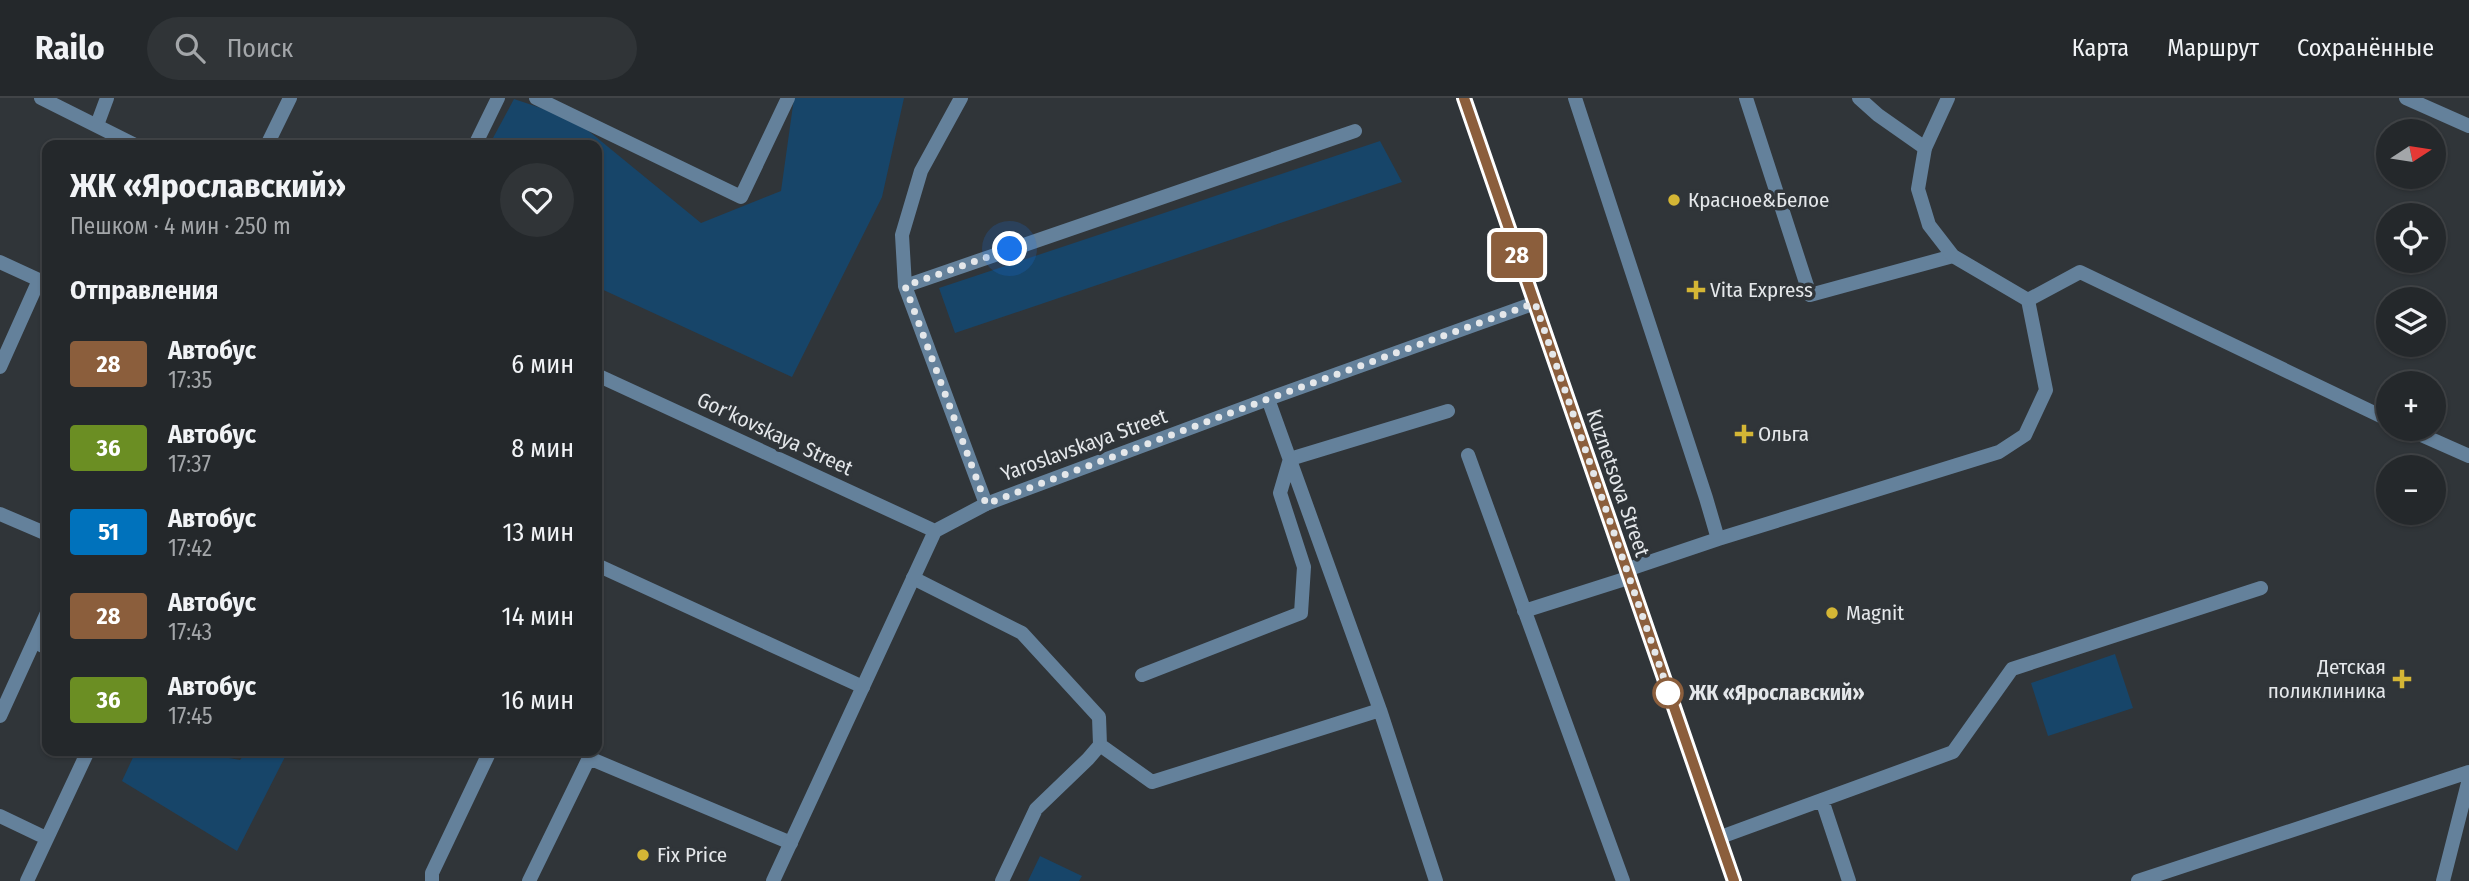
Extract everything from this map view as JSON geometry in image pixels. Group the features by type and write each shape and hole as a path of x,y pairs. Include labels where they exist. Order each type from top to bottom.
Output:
{"street":[{"path":"41,98 126,140"},
{"path":"97,125 107,98"},
{"path":"269,140 290,98"},
{"path":"477,140 498,98"},
{"path":"536,98 741,197 788,98"},
{"path":"961,98 921,171 902,235 905,286 986,504"},
{"name":"Kuznetsova Street","path":"1464,98 1734,881"},
{"path":"1575,98 1718,539"},
{"path":"1746,98 1810,295 1953,256"},
{"path":"1859,98 1878,116 1926,148"},
{"path":"1524,611 1718,539 1999,452 2025,435 2046,390 2028,300 1953,256 1929,225 1917,189 1926,148 1948,98"},
{"path":"2406,98 2469,126"},
{"path":"905,286 1354,131"},
{"path":"0,262 39,280 0,367"},
{"path":"2028,300 2080,272 2376,414"},
{"name":"Yaroslavskaya Street","path":"935,531 986,504 1535,303"},
{"name":"Gor'kovskaya Street","path":"602,377 935,531"},
{"path":"1268,399 1380,710 1436,881"},
{"path":"1290,459 1448,411"},
{"path":"2435,441 2469,456"},
{"path":"1468,455 1623,881"},
{"path":"1143,675 1301,613 1304,567 1280,493 1290,459"},
{"path":"0,514 42,532"},
{"path":"774,881 935,531"},
{"path":"602,567 863,687"},
{"path":"913,578 1022,633 1099,717 1100,745 1036,808 1002,881"},
{"path":"1718,838 1953,752 2012,669 2260,588"},
{"path":"0,716 41,645"},
{"path":"1100,745 1152,782 1380,710"},
{"path":"27,881 86,756"},
{"path":"432,881 432,873 488,756"},
{"path":"529,881 589,758 791,844"},
{"path":"2138,881 2469,772"},
{"path":"2443,881 2469,779"},
{"path":"1822,800 1849,881"},
{"path":"0,816 46,838"}],"shaded area":[{"path":"794,98 904,98 882,197 792,377 602,289 602,142 701,223 781,191"},
{"path":"514,99 574,119 600,140 493,138"},
{"path":"1380,141 1402,182 955,333 939,288"},
{"path":"2115,654 2133,708 2048,736 2031,683"},
{"path":"134,756 218,756 240,760 243,756 285,756 237,851 122,781"},
{"path":"1040,856 1082,876 1079,881 1028,881"}],"bus line":[{"name":"28","path":"1464,98 1734,881"}],"place":[{"name":"Красное&Белое","path":"1674,200"},
{"name":"Vita Express","path":"1696,290"},
{"name":"Ольга","path":"1744,434"},
{"name":"Magnit","path":"1832,613"},
{"name":"Детская поликлиника","path":"2402,679"},
{"name":"ЖК «Ярославский»","path":"1668,693"},
{"name":"Fix Price","path":"643,855"}],"route":[{"path":"1010,249 905,286 986,504 1535,303 1670,696 1668,693"}]}
